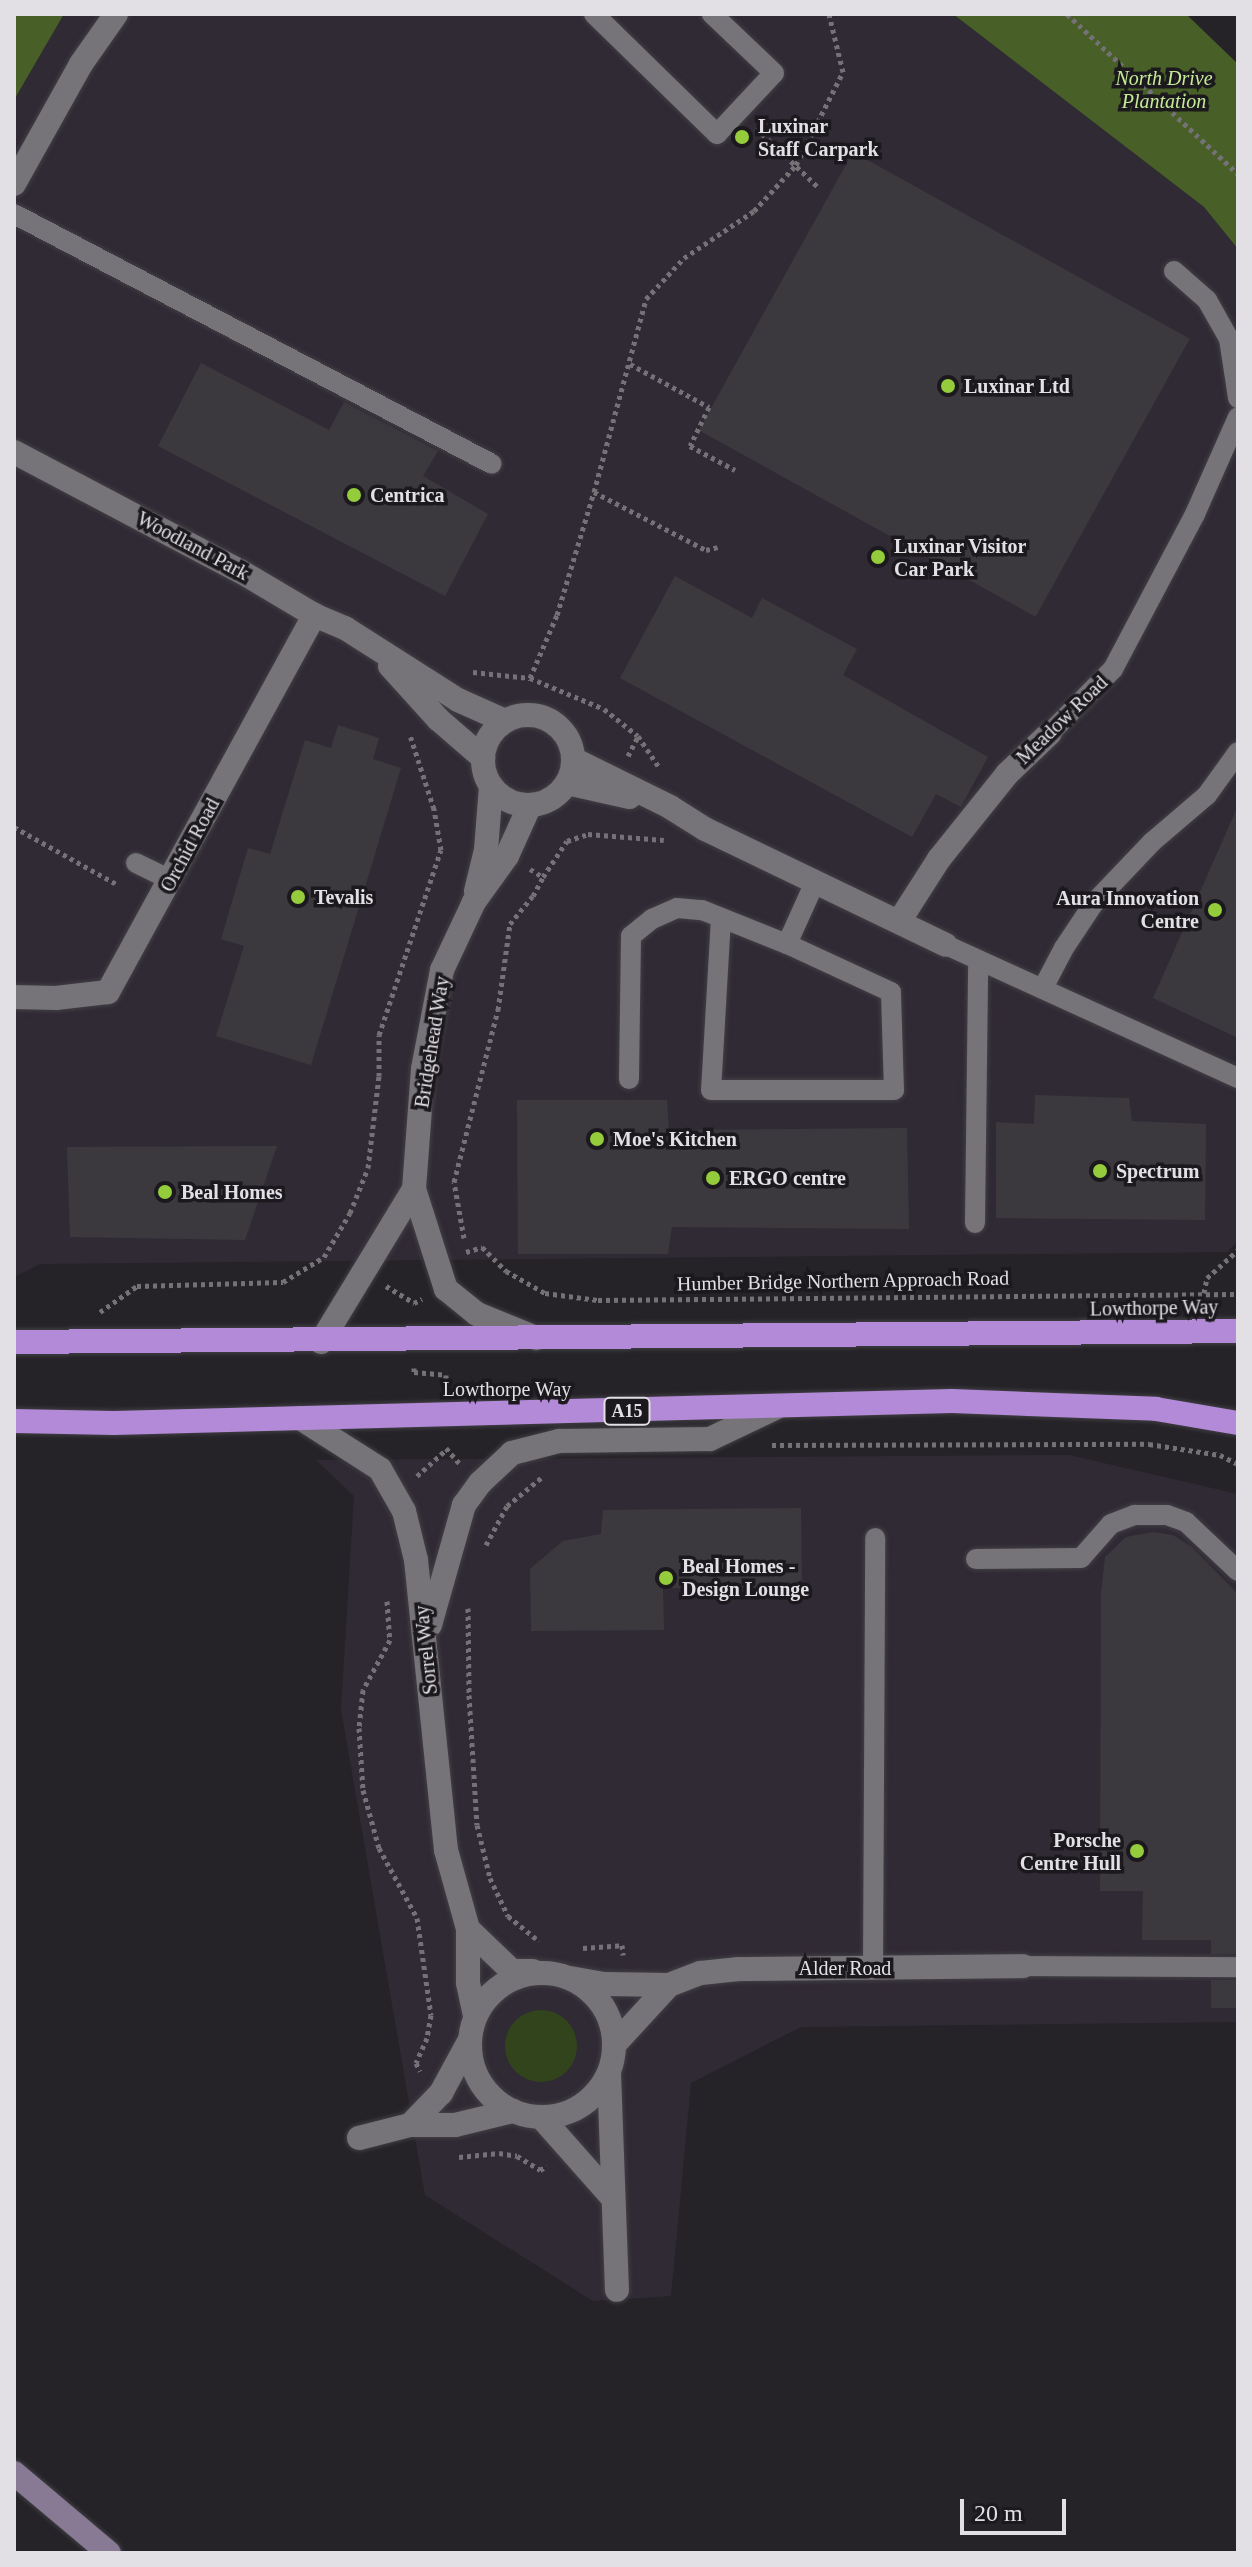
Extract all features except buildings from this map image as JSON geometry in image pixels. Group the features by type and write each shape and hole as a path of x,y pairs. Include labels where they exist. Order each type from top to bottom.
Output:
{"highway":[{"name":"Lowthorpe Way","path":"14,1342 321,1342 413,1338 1238,1331"},
{"name":"Lowthorpe Way","path":"14,1421 114,1423 952,1401 1156,1409 1238,1423"}],"street":[{"path":"14,184 81,64 116,14"},
{"name":"Woodland Park","path":"14,452 240,571 314,615 370,643 458,700 505,721"},
{"name":"Orchid Road","path":"14,997 56,998 108,992 314,615"},
{"name":"Woodland Park","path":"370,643 438,719 483,758"},
{"path":"534,715 548,719 569,740 573,759 567,783 544,802 530,805 515,803 491,786 483,758 486,743 505,721 534,715"},
{"name":"Meadow Road","path":"900,920 939,859 1007,774 1050,733"},
{"path":"573,759 670,807 705,829 900,920 946,945"},
{"path":"567,783 670,807"},
{"name":"Bridgehead Way","path":"474,902 486,850 491,786"},
{"name":"Bridgehead Way","path":"446,1289 414,1189 423,1069 442,970 474,902 507,856 530,805"},
{"name":"Bridgehead Way","path":"321,1342 414,1189"},
{"path":"446,1289 477,1314 539,1339"},
{"name":"Sorrel Way","path":"426,1647 435,1598 464,1505 480,1483 512,1453 559,1441 710,1439 775,1408"},
{"name":"Sorrel Way","path":"300,1418 380,1469 404,1511 416,1560 446,1850 468,1929 468,1983 475,2016"},
{"path":"468,1929 512,1971 542,1972 605,1984 669,1985"},
{"name":"Alder Road","path":"669,1985 701,1973 739,1969 1023,1966"},
{"path":"410,2125 441,2093 468,2043 475,2016 490,1992 515,1977 542,1972"},
{"path":"570,1978 594,1994 602,2005 609,2017 614,2045 609,2073 611,2196 617,2290"},
{"path":"614,2045 669,1985"},
{"path":"468,2043 474,2072 489,2095 513,2111 541,2117 569,2112 593,2097 609,2073"},
{"path":"359,2138 410,2125 455,2125 513,2111"},
{"path":"541,2117 611,2196"},
{"path":"14,2473 109,2553"}],"lane":[{"path":"594,14 717,134 774,73 712,14"},
{"path":"14,214 492,464"},
{"path":"1174,271 1207,300 1229,339 1238,398"},
{"name":"Meadow Road","path":"1050,733 1113,669 1195,514 1238,417"},
{"path":"1043,988 1064,948 1094,903 1152,842 1207,795 1238,752"},
{"path":"136,863 171,880"},
{"path":"787,944 815,882"},
{"path":"629,1079 631,936 652,919 677,908 702,910 787,944 891,992 894,1090 711,1090 721,918"},
{"path":"946,945 1238,1078"},
{"path":"975,1223 978,962"},
{"path":"976,1559 1081,1558 1111,1524 1135,1515 1167,1515 1186,1522 1238,1571"},
{"path":"873,1968 875,1538"},
{"path":"1023,1966 1238,1967"}],"path":[{"path":"530,678 557,615 646,299 684,258 754,211 796,165 843,72 829,14"},
{"path":"1067,14 1238,174"},
{"path":"738,111 818,187"},
{"path":"630,364 709,407 690,446 735,470"},
{"path":"594,492 706,550 718,547"},
{"path":"472,672 530,678 604,709 638,736"},
{"path":"57,1342 137,1286 283,1282 324,1257 350,1213 368,1168 379,1076 379,1035 441,850 434,809 415,746"},
{"path":"14,827 157,906"},
{"path":"414,1303 446,1289 468,1262 454,1182 498,1010 510,924 543,877"},
{"name":"Humber Bridge Northern Approach Road","path":"466,1252 482,1247 506,1271 545,1293 598,1300 1238,1294"},
{"path":"1204,1293 1207,1278 1238,1250"},
{"path":"324,1257 364,1272 414,1303"},
{"path":"414,1303 414,1372 446,1375 446,1450"},
{"path":"762,1448 777,1443 1149,1444 1220,1455 1238,1464"},
{"path":"507,1506 544,1475"}],"shaded area":[{"path":"64,14 953,14 1204,207 1238,249 1238,1241 1227,1252 40,1264 14,1277 14,100"},
{"path":"1069,1455 1238,1494 1238,2022 801,2027 691,2083 671,2296 593,2301 425,2195 341,1709 354,1496 316,1460"}],"green space":[{"path":"14,14 64,14 14,100"},
{"name":"North Drive Plantation","path":"953,14 1186,14 1238,64 1238,249 1204,207"},
{"path":"548,2010 567,2020 575,2032 575,2060 567,2072 555,2080 534,2082 515,2072 507,2060 505,2039 515,2020 527,2012"}],"place":[{"name":"Luxinar Staff Carpark","path":"742,137"},
{"name":"Luxinar Ltd","path":"948,386"},
{"name":"Centrica","path":"354,495"},
{"name":"Luxinar Visitor Car Park","path":"878,557"},
{"name":"Tevalis","path":"298,897"},
{"name":"Aura Innovation Centre","path":"1215,910"},
{"name":"Moe's Kitchen","path":"597,1139"},
{"name":"Spectrum","path":"1100,1171"},
{"name":"ERGO centre","path":"713,1178"},
{"name":"Beal Homes","path":"165,1192"},
{"name":"Beal Homes - Design Lounge","path":"666,1578"},
{"name":"Porsche Centre Hull","path":"1137,1851"}]}
